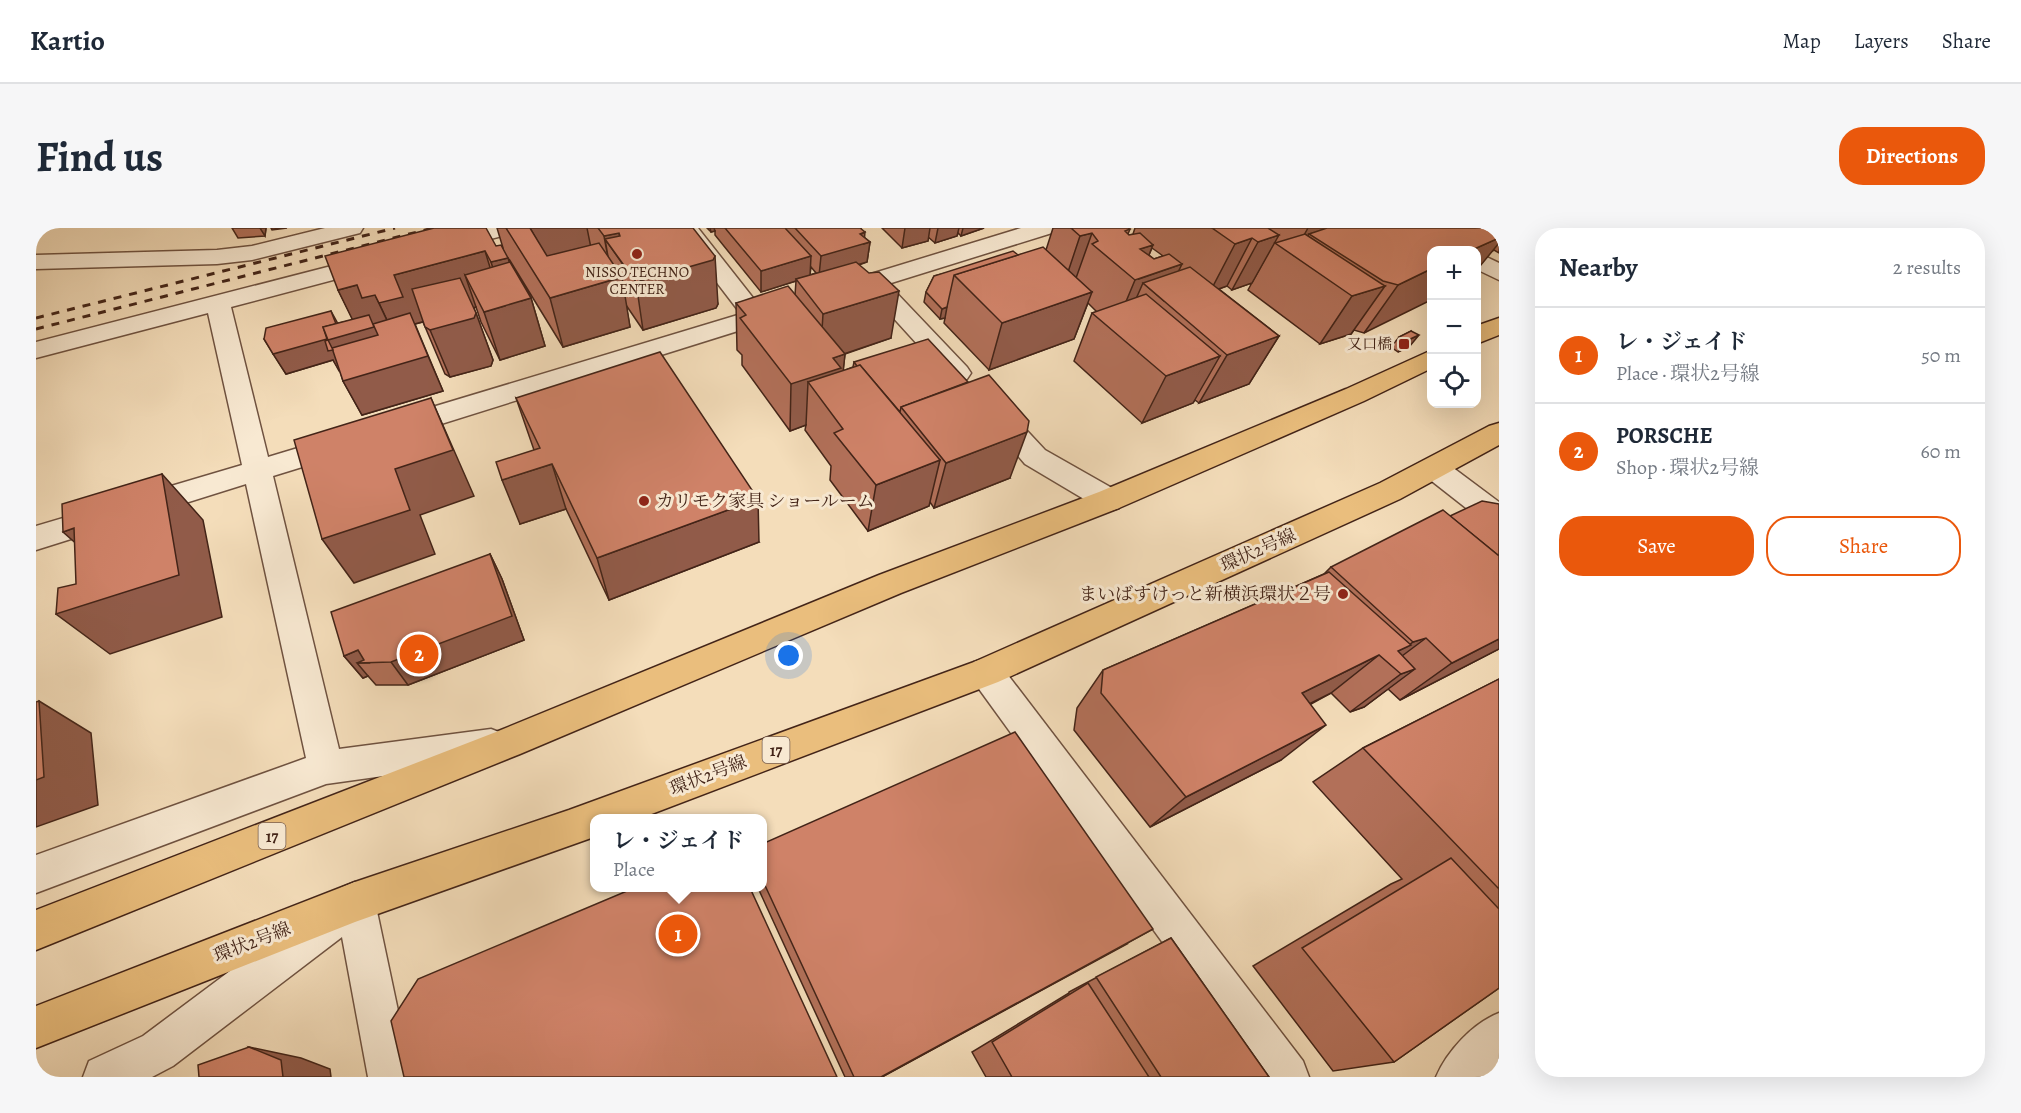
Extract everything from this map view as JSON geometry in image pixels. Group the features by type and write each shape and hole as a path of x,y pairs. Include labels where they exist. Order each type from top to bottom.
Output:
{"main road":[{"path":"1481,334 1499,326"},
{"name":"17","path":"36,930 508,743 890,584 1109,500 1354,395 1427,360"},
{"name":"環状2号線","path":"606,814 986,672 1390,491 1499,433"},
{"name":"環状2号線","path":"36,1027 355,902 590,820"}],"street":[{"path":"36,262 217,257 252,253 352,228"},
{"path":"425,249 506,228"},
{"path":"686,228 756,317"},
{"path":"36,538 1044,228"},
{"path":"36,350 391,258"},
{"path":"1481,263 1499,273"},
{"path":"873,281 1035,457 1109,500"},
{"path":"218,303 326,767"},
{"path":"1434,468 1499,518"},
{"path":"986,672 1287,1077"},
{"path":"36,874 326,767 508,743"},
{"path":"105,1077 158,1051 355,902 390,1077"},
{"path":"1458,1077 1499,1034"}],"building":[{"path":"434,228 486,228 496,246 501,245 508,258 491,262 485,251 394,275 403,297 379,303 375,295 362,298 357,285 338,290 325,256"},
{"path":"506,228 530,228 547,256 599,243 622,277 550,298"},
{"path":"598,228 693,228 715,256 713,260 636,282 605,239 620,236 619,233 604,236"},
{"path":"725,228 785,228 811,256 761,271"},
{"path":"795,228 860,228 865,232 860,234 870,242 821,256"},
{"path":"1071,228 1128,228 1130,229 1125,231 1129,235 1140,233 1153,245 1140,249 1154,259 1169,254 1182,264 1135,280 1092,244 1098,241 1092,233 1080,236"},
{"path":"1212,228 1268,228 1279,235 1258,242 1252,238 1235,244"},
{"path":"1327,228 1499,228 1499,238 1481,246 1427,246 1427,271 1398,285 1383,281 1309,234"},
{"path":"1305,234 1385,286 1352,296 1275,243"},
{"path":"1043,247 1092,292 1002,323 954,275"},
{"path":"1013,251 1018,255 954,275 947,307 942,309 926,292 934,276"},
{"path":"510,262 531,298 484,312 465,275"},
{"path":"856,262 869,273 879,272 899,291 823,314 796,279"},
{"path":"1190,267 1279,336 1227,355 1143,283"},
{"path":"460,278 476,313 474,318 430,330 425,327 412,289"},
{"path":"788,286 845,354 833,358 841,368 791,384 740,318 746,315 736,303"},
{"path":"1146,294 1220,356 1166,376 1092,313"},
{"path":"331,311 336,324 323,327 327,339 273,354 264,339 266,328"},
{"path":"410,313 428,356 343,381 332,348 378,335 373,324"},
{"path":"369,315 374,327 328,340 323,327"},
{"path":"1411,331 1419,335 1406,341 1399,337"},
{"path":"928,339 968,382 901,407 900,412 860,365 857,366 854,362"},
{"path":"328,340 333,350 328,351 325,341"},
{"path":"660,352 758,499 597,558 552,464 502,480 496,462 540,448 516,398"},
{"path":"860,365 940,460 876,485 834,433 843,429 808,382"},
{"path":"989,375 1029,421 1027,432 946,463 901,407"},
{"path":"431,398 453,450 395,469 410,510 322,539 294,440"},
{"path":"162,474 179,575 56,614 58,588 76,584 74,528 63,532 62,504"},
{"path":"1482,501 1499,504 1499,556 1450,516"},
{"path":"1443,510 1499,556 1499,639 1452,663 1426,638 1413,642 1331,567"},
{"path":"490,554 512,616 391,662 357,663 364,660 358,650 344,656 331,612"},
{"path":"1329,572 1411,645 1398,651 1415,669 1401,674 1379,655 1302,693 1326,725 1186,797 1101,693 1103,670"},
{"path":"1499,679 1499,889 1363,748"},
{"path":"39,701 44,777 36,780 36,702"},
{"path":"1015,732 1153,929 881,1077 854,1077 767,890 767,842"},
{"path":"1451,858 1499,909 1499,988 1394,1062 1302,948"},
{"path":"625,892 752,892 837,1077 404,1077 391,1021 418,979"},
{"path":"1171,938 1269,1077 1161,1077 1096,977"},
{"path":"1088,983 1149,1077 1012,1077 992,1042"},
{"path":"249,1047 281,1060 283,1077 199,1077 198,1065"}],"railway":[{"path":"36,318 395,228"},
{"path":"36,329 433,228"}],"place":[{"name":"NISSO TECHNO CENTER","path":"637,254"},
{"name":"又口橋","path":"1404,344"},
{"name":"カリモク家具 ショールーム","path":"644,501"},
{"name":"まいばすけっと新横浜環状２号","path":"1343,594"},
{"name":"PORSCHE","path":"419,654"},
{"name":"レ・ジェイド","path":"678,934"}]}
